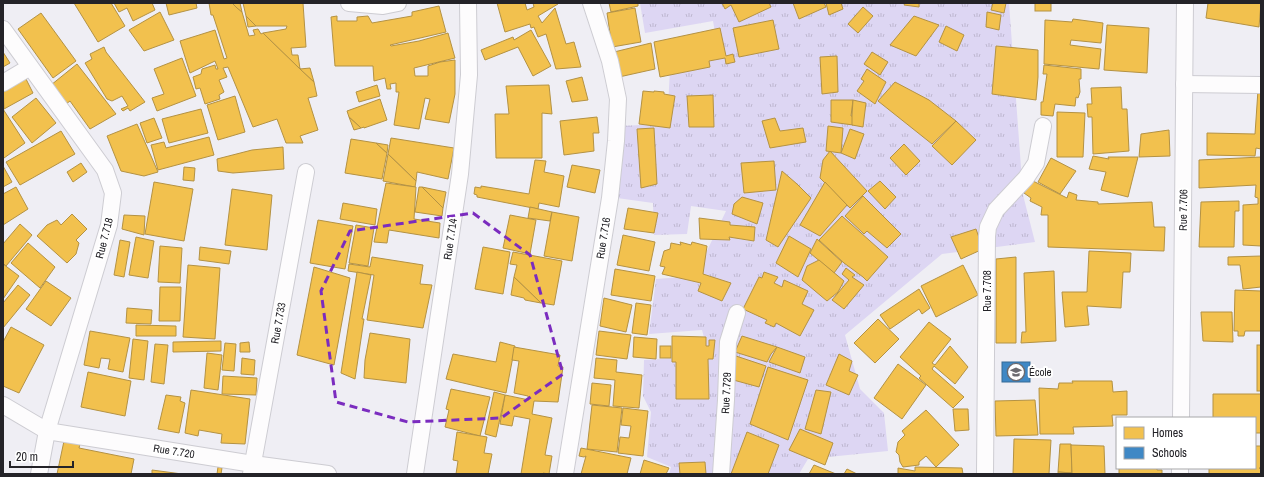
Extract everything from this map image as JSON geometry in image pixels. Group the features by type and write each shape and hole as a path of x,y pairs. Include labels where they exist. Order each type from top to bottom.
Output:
{"street":[{"path":"350,3 383,6 398,3"},
{"name":"Rue 7.714","path":"415,474 460,174 469,75 468,3"},
{"name":"Rue 7.716","path":"565,474 610,198 616,141 618,99 610,61 591,3"},
{"name":"Rue 7.706","path":"1180,417 1185,3"},
{"name":"Rue 7.718","path":"3,29 105,170 113,193 109,225 47,431 39,474"},
{"path":"3,83 30,67"},
{"path":"1184,84 1261,85"},
{"name":"Rue 7.708","path":"985,474 988,227 996,210 1026,178 1036,163 1043,126"},
{"name":"Rue 7.733","path":"252,469 306,172"},
{"name":"Rue 7.729","path":"721,474 728,342 737,312"},
{"name":"Rue 7.720","path":"3,405 47,431 252,469 328,474"}],"highlighted area":[{"path":"473,213 530,255 563,374 501,418 408,422 336,402 321,291 350,231"}],"green space":[{"path":"640,3 1009,3 1023,195 1035,242 942,254 845,335 860,389 884,413 888,451 808,459 799,474 669,474 671,467 647,457 651,412 643,396 644,360 709,356 702,330 649,334 656,279 695,276 726,211 691,206 687,234 654,235 653,203 617,198 618,126 667,124 670,70 719,55 713,21 645,33"}],"building: Homes":[{"path":"74,3 111,3 125,26 98,42"},
{"path":"114,3 152,3 155,10 133,21 127,8 119,12"},
{"path":"166,3 196,3 197,8 169,15"},
{"path":"209,3 232,3 242,12 249,36 255,35 253,30 258,29 261,34 263,33 314,82 317,96 308,98 318,130 300,136 303,143 286,143 277,119 253,127 228,67 223,68 227,77 219,80 224,92 219,95 220,99 205,104 200,88 196,89 193,77 201,74 202,69 215,65 216,69 218,69 215,61 190,73 180,41 215,30 224,59 227,58 213,15 211,15"},
{"path":"232,3 240,3 242,12 237,8"},
{"path":"243,3 303,3 306,47 291,48 292,55 298,55 300,69 263,33 286,29 287,26 256,26 246,16"},
{"path":"497,3 525,3 527,10 534,7 533,3 558,3 538,16 542,23 555,8 566,44 574,42 581,67 556,69 546,34 538,37 534,27 531,28 530,24 505,32"},
{"path":"609,3 638,3 638,6 611,12"},
{"path":"722,3 769,3 771,7 739,22 731,5 725,9"},
{"path":"793,3 824,3 826,7 799,19"},
{"path":"826,3 841,3 843,9 829,15"},
{"path":"905,3 919,3 919,7 904,5"},
{"path":"993,3 1006,3 1004,13 991,10"},
{"path":"1035,3 1051,3 1051,11 1035,11"},
{"path":"1208,3 1261,3 1259,27 1206,18"},
{"path":"439,6 446,32 390,45 419,41 448,33 455,58 414,68 415,76 428,76 428,66 440,62 455,60 455,94 449,123 425,119 430,99 425,98 419,129 394,125 399,92 396,92 396,83 390,84 391,89 387,89 385,78 374,81 373,66 335,66 331,17 337,16 337,21 357,21 357,17 368,16 372,23 412,16 412,12"},
{"path":"863,7 873,16 858,33 848,24"},
{"path":"635,8 641,42 612,47 607,13"},
{"path":"160,12 174,40 144,51 129,30"},
{"path":"987,12 1001,15 999,30 986,27"},
{"path":"41,13 76,61 53,78 18,29"},
{"path":"246,16 256,26 248,27"},
{"path":"914,16 939,25 916,56 890,45"},
{"path":"1073,19 1103,23 1101,43 1071,40 1070,45 1101,49 1099,69 1044,64 1045,20 1072,22"},
{"path":"773,20 779,49 739,57 733,28"},
{"path":"1107,25 1149,28 1147,73 1104,70"},
{"path":"946,26 964,35 957,51 939,42"},
{"path":"720,28 726,56 733,54 735,62 726,64 725,58 709,61 710,67 660,77 654,42"},
{"path":"531,30 551,66 533,76 518,47 485,60 481,50 513,37 514,40"},
{"path":"651,43 655,69 619,77 614,52"},
{"path":"996,46 1038,50 1036,100 992,94"},
{"path":"104,47 106,52 145,102 130,111 128,108 123,111 121,109 128,106 122,96 112,101 107,99 85,63 92,59 90,54"},
{"path":"3,52 10,63 3,67"},
{"path":"872,52 888,62 880,75 864,64"},
{"path":"837,56 838,92 822,94 820,57"},
{"path":"182,58 196,96 157,111 152,98 164,94 154,69"},
{"path":"77,64 116,114 90,129 70,101 66,104 51,85"},
{"path":"1044,65 1081,69 1081,79 1079,79 1080,92 1078,98 1076,97 1075,106 1055,104 1053,116 1041,115 1041,102 1043,102 1047,74 1043,74"},
{"path":"310,68 314,82 300,69"},
{"path":"867,69 886,82 875,104 857,91 864,81 861,79"},
{"path":"23,73 33,93 4,109 3,84"},
{"path":"582,77 588,100 572,102 566,81"},
{"path":"895,82 929,100 956,121 932,144 878,101"},
{"path":"377,85 380,96 359,102 356,92"},
{"path":"549,85 552,114 542,113 542,158 496,158 495,114 509,114 506,86"},
{"path":"1121,87 1122,109 1127,109 1129,151 1093,154 1092,117 1088,117 1087,104 1092,104 1091,88"},
{"path":"1258,90 1261,90 1261,149 1256,148 1255,156 1207,155 1207,133 1255,134"},
{"path":"643,91 664,92 664,94 675,96 670,128 639,124"},
{"path":"713,95 714,127 689,127 687,96"},
{"path":"235,96 245,132 218,140 207,105"},
{"path":"36,98 56,123 32,143 12,117"},
{"path":"380,99 387,120 361,128 349,117 347,111"},
{"path":"831,100 853,100 851,116 854,116 853,125 831,122"},
{"path":"853,100 866,103 863,127 852,125"},
{"path":"3,109 25,143 4,158 3,156"},
{"path":"201,109 208,133 169,143 162,119"},
{"path":"1057,112 1085,113 1083,157 1057,157"},
{"path":"349,117 361,128 354,130"},
{"path":"597,117 599,133 593,133 594,151 564,155 560,121"},
{"path":"154,118 162,138 147,143 140,123"},
{"path":"775,118 780,131 803,128 806,142 770,148 762,121"},
{"path":"956,121 976,140 952,165 932,146"},
{"path":"137,124 158,172 144,176 121,171 107,136"},
{"path":"828,126 843,128 841,153 826,151"},
{"path":"654,128 657,184 641,188 637,129"},
{"path":"850,129 864,134 855,159 841,153"},
{"path":"1169,130 1170,156 1139,157 1141,134"},
{"path":"61,131 75,154 20,185 6,162"},
{"path":"209,137 214,155 158,170 151,145 164,142 166,148"},
{"path":"391,138 454,148 448,179 417,172 416,181 388,154"},
{"path":"351,139 376,143 387,153 382,179 345,173"},
{"path":"376,143 388,145 387,153"},
{"path":"904,144 920,161 906,175 890,158"},
{"path":"283,147 284,169 233,173 218,171 217,159 252,150"},
{"path":"830,151 867,191 850,208 820,178 823,160"},
{"path":"388,154 416,181 415,187 383,181"},
{"path":"1093,156 1109,159 1108,157 1138,157 1128,197 1101,190 1106,172 1089,169"},
{"path":"1261,157 1261,246 1243,245 1243,205 1258,204 1258,198 1255,197 1256,185 1199,188 1199,160"},
{"path":"1051,158 1076,171 1060,194 1038,182"},
{"path":"535,160 546,161 544,172 564,176 559,207 539,203 538,209 477,197 477,195 474,194 475,187 481,188 481,186 529,194"},
{"path":"774,161 776,190 744,193 741,163"},
{"path":"81,163 87,172 73,182 67,172"},
{"path":"572,165 600,170 595,193 567,187"},
{"path":"3,166 12,182 3,187"},
{"path":"184,167 195,168 194,181 183,180"},
{"path":"782,171 811,198 778,247 766,240"},
{"path":"1031,180 1067,198 1069,192 1077,195 1076,200 1098,202 1098,204 1152,202 1154,227 1165,227 1164,251 1048,247 1048,215 1041,215 1042,207 1030,201 1031,198 1024,193"},
{"path":"880,181 896,197 885,209 868,191"},
{"path":"154,182 193,189 184,241 145,234"},
{"path":"825,182 847,205 820,236 800,225"},
{"path":"386,183 416,187 414,219 440,223 439,238 389,230 387,243 374,242"},
{"path":"16,187 28,209 3,225 3,194"},
{"path":"419,187 422,187 443,208 442,216 415,212"},
{"path":"422,187 446,192 443,208"},
{"path":"232,189 272,195 267,250 225,245"},
{"path":"863,196 901,234 887,248 867,231 864,234 845,216"},
{"path":"742,197 763,203 757,224 732,214 734,204"},
{"path":"1239,201 1239,211 1235,211 1234,247 1199,247 1201,202"},
{"path":"343,203 377,209 375,225 340,219"},
{"path":"530,207 552,212 550,221 528,218"},
{"path":"628,208 658,213 654,233 624,229"},
{"path":"552,212 579,217 572,261 544,256"},
{"path":"72,214 87,229 76,240 79,243 76,254 67,263 37,236 47,225 57,220 61,225"},
{"path":"124,215 145,216 144,235 122,229"},
{"path":"510,215 536,220 530,254 503,248"},
{"path":"842,216 888,257 867,281 844,263 819,240"},
{"path":"699,218 730,222 730,225 755,227 754,241 729,237 730,240 700,239"},
{"path":"318,220 353,226 345,269 310,263"},
{"path":"20,224 32,235 6,266 3,263 3,244"},
{"path":"356,225 374,228 368,266 349,263"},
{"path":"976,229 983,249 961,259 951,237"},
{"path":"623,235 655,242 649,271 617,265"},
{"path":"789,236 811,249 798,277 776,263"},
{"path":"136,237 154,241 148,278 129,275"},
{"path":"817,239 842,262 834,273 810,253"},
{"path":"120,240 130,242 124,277 114,275"},
{"path":"680,242 691,245 692,242 707,246 703,274 731,283 722,301 698,291 701,283 662,274 665,267 660,266 664,251 670,249 671,243 681,245"},
{"path":"28,243 55,267 40,288 11,263"},
{"path":"160,246 182,248 180,283 158,282"},
{"path":"200,247 231,251 229,264 199,260"},
{"path":"483,247 510,252 503,294 475,289"},
{"path":"1089,251 1131,253 1130,272 1123,272 1121,308 1087,306 1089,325 1065,327 1062,292 1087,292"},
{"path":"513,252 562,261 554,305 541,303 514,277 517,265 510,264"},
{"path":"1261,256 1261,287 1243,289 1240,265 1228,265 1228,257"},
{"path":"372,257 423,265 420,284 432,285 423,328 367,320 374,275 348,271 349,264 370,267"},
{"path":"1016,257 1016,343 996,343 996,259"},
{"path":"819,260 844,281 838,292 827,301 802,280 807,266"},
{"path":"3,264 19,276 3,299"},
{"path":"188,265 220,268 215,339 183,337"},
{"path":"963,265 978,295 936,317 921,286"},
{"path":"314,267 350,278 334,365 297,355"},
{"path":"846,268 855,275 852,277 864,285 844,309 832,300 849,280 842,274"},
{"path":"615,269 655,276 651,301 611,295"},
{"path":"1054,271 1056,341 1021,343 1022,332 1026,332 1024,273"},
{"path":"357,272 371,275 362,319 364,319 355,379 341,373"},
{"path":"764,272 778,277 774,283 782,287 784,280 808,291 802,304 814,310 800,336 776,323 774,327 765,323 767,320 743,309 759,277 762,278"},
{"path":"514,277 541,303 525,300 524,298 511,295"},
{"path":"46,281 71,298 51,326 26,309"},
{"path":"18,285 30,295 3,328 3,303"},
{"path":"160,287 181,287 180,321 159,321"},
{"path":"919,289 930,308 922,314 919,309 890,329 880,315"},
{"path":"1235,290 1261,291 1261,331 1245,331 1244,336 1238,336 1238,331 1234,331"},
{"path":"604,298 632,305 626,332 600,326"},
{"path":"636,303 651,305 647,335 632,333"},
{"path":"127,308 152,310 151,324 126,323"},
{"path":"1201,312 1232,312 1233,342 1203,341"},
{"path":"878,319 899,339 875,363 854,343"},
{"path":"929,322 951,339 932,363 935,365 950,346 968,367 955,384 934,366 932,369 964,397 953,408 919,378 921,376 900,357"},
{"path":"136,325 176,326 176,336 136,336"},
{"path":"11,327 44,345 19,393 3,386 3,342"},
{"path":"90,331 130,338 123,372 108,369 110,359 101,358 99,368 84,365"},
{"path":"599,331 631,335 627,359 596,355"},
{"path":"370,333 410,339 406,383 364,378 365,360"},
{"path":"672,336 706,337 706,346 709,346 709,340 715,340 713,359 708,359 709,399 676,399 676,362 672,362"},
{"path":"742,336 777,347 767,362 735,352"},
{"path":"634,337 657,339 656,359 633,357"},
{"path":"133,339 148,341 144,380 129,378"},
{"path":"221,341 221,351 173,352 173,342"},
{"path":"249,342 250,352 240,352 240,343"},
{"path":"500,342 515,346 506,393 446,379 453,354 496,362"},
{"path":"225,343 236,344 234,371 222,370"},
{"path":"155,344 168,345 164,384 151,382"},
{"path":"1257,345 1261,345 1261,391 1257,391"},
{"path":"660,346 671,346 671,358 660,358"},
{"path":"514,347 560,355 558,366 563,367 558,402 534,401 532,414 552,418 545,455 552,456 549,474 521,474 530,419 514,416 512,426 500,424 505,395 529,400 528,396 514,393 519,361 512,360"},
{"path":"777,347 805,357 800,373 769,362"},
{"path":"207,353 222,355 218,390 204,388"},
{"path":"839,354 852,361 849,371 858,375 849,395 826,385"},
{"path":"733,355 766,366 759,387 726,378"},
{"path":"242,358 255,360 254,375 241,374"},
{"path":"596,358 617,360 616,372 642,375 639,408 613,406 615,380 594,378"},
{"path":"898,364 926,385 902,419 874,398"},
{"path":"768,367 808,380 788,440 750,424"},
{"path":"88,372 131,381 125,416 81,407"},
{"path":"223,376 257,378 256,395 222,394"},
{"path":"1072,381 1112,381 1113,392 1127,391 1127,415 1112,415 1113,426 1073,427 1074,434 1040,434 1039,388 1058,389 1059,383 1073,383"},
{"path":"592,383 611,385 609,406 590,404"},
{"path":"451,389 490,397 480,436 445,427 449,410 446,409"},
{"path":"191,390 250,399 245,444 221,443 222,434 199,430 198,436 185,433"},
{"path":"816,390 831,392 821,434 805,429"},
{"path":"494,392 505,395 496,437 485,434"},
{"path":"1213,394 1261,394 1261,433 1256,433 1256,417 1213,417"},
{"path":"166,395 181,397 180,401 185,403 179,433 158,429"},
{"path":"1035,400 1038,435 996,436 995,401"},
{"path":"592,405 622,408 617,452 587,449"},
{"path":"623,408 648,411 643,456 618,453 620,437 629,438 631,426 621,425"},
{"path":"953,409 968,409 969,430 955,431"},
{"path":"926,410 959,445 936,467 926,456 919,462 919,465 903,467 900,462 899,455 896,452 898,442 905,435 902,431"},
{"path":"800,429 833,443 825,465 789,450"},
{"path":"457,432 487,437 484,453 492,454 488,474 456,474 458,461 453,460"},
{"path":"747,432 779,445 768,474 731,474"},
{"path":"1014,439 1051,440 1049,474 1013,474"},
{"path":"64,441 80,444 79,448 134,459 131,474 57,474"},
{"path":"1060,444 1071,444 1072,473 1058,472"},
{"path":"1071,445 1104,446 1105,474 1058,474 1058,472 1072,473"},
{"path":"1256,446 1261,446 1261,467 1259,468 1261,470 1261,474 1209,474 1209,469 1256,469"},
{"path":"581,448 631,458 627,474 581,474 586,456 579,456"},
{"path":"644,460 669,468 666,474 640,474"},
{"path":"705,462 706,474 680,474 679,463"},
{"path":"814,465 836,474 809,474"},
{"path":"218,467 222,468 221,474 217,474"},
{"path":"915,467 962,468 963,474 898,474 898,468 915,471"},
{"path":"847,469 857,474 844,474"},
{"path":"1119,469 1162,470 1162,474 1119,474"},
{"path":"152,470 182,474 152,474"}],"building: Schools":[{"name":"École","path":"1002,362 1030,362 1030,382 1002,382"}],"place":[{"name":"École","path":"1016,372"}]}
